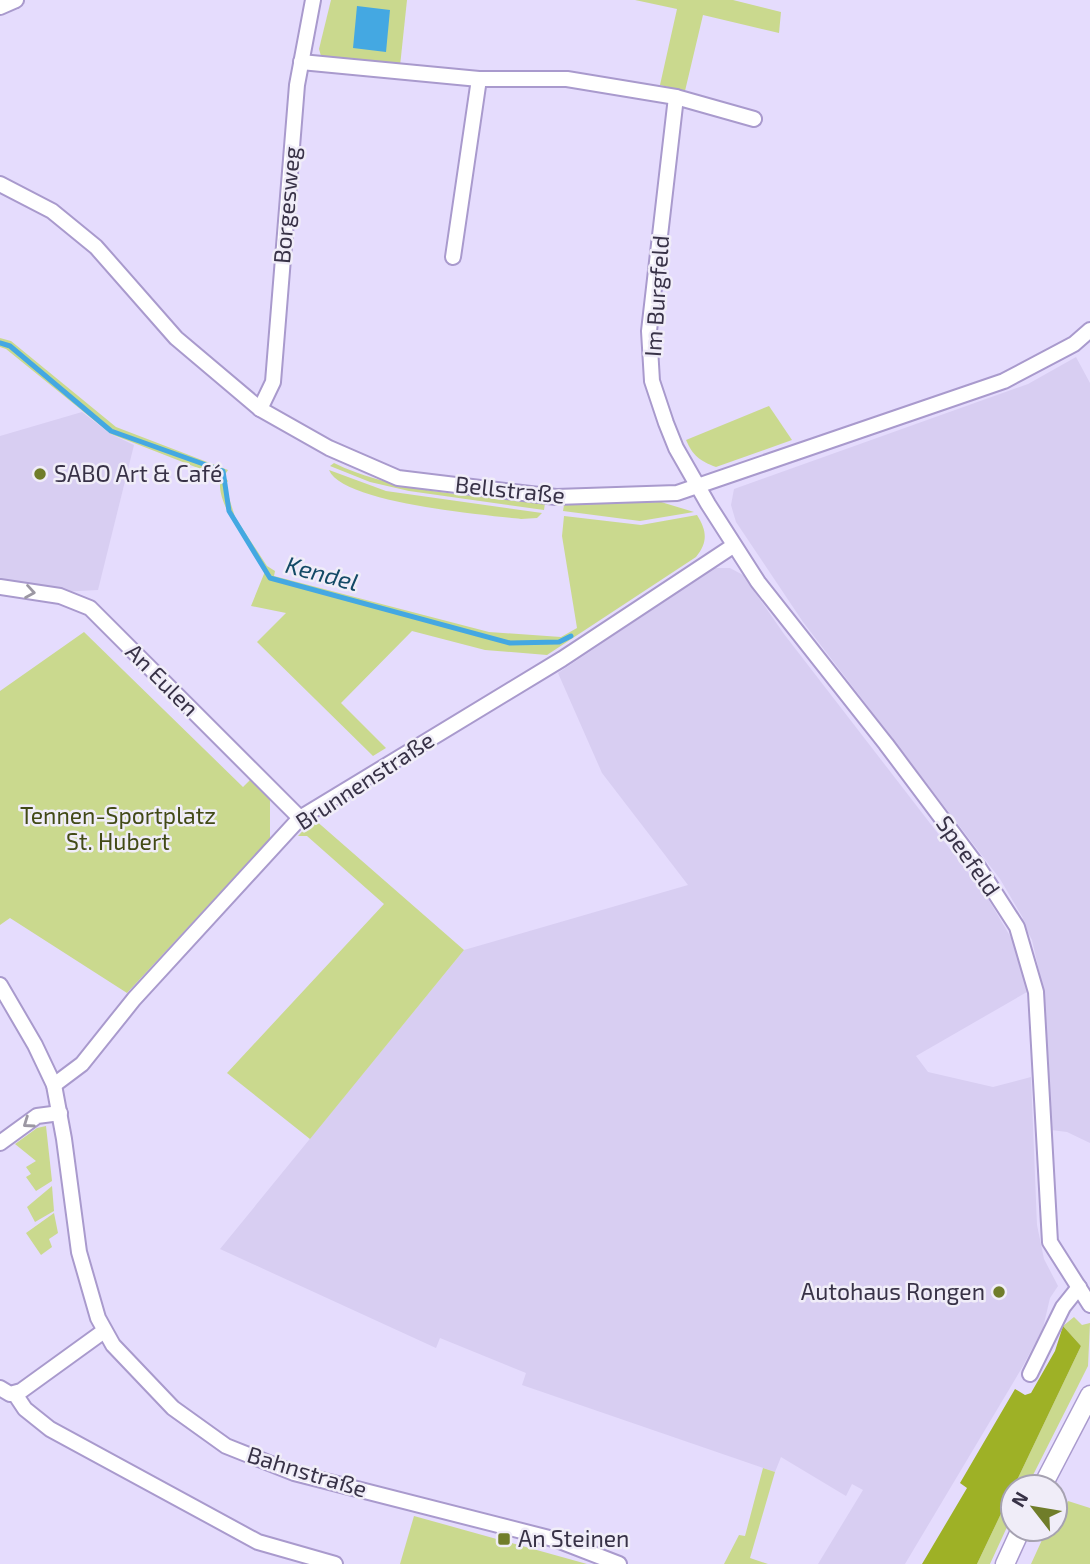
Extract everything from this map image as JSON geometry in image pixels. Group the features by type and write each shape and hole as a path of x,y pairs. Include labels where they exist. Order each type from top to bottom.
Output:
{"street":[{"path":"0,7 16,0"},
{"name":"Borgesweg","path":"260,409 274,382 302,62 313,0"},
{"path":"302,62 479,79 567,79 676,97 754,119"},
{"path":"453,257 479,79"},
{"name":"Im Burgfeld","path":"676,97 650,344 652,381 676,448 698,486"},
{"name":"Bellstraße","path":"0,184 52,211 96,247 176,338 260,409 329,448 398,478 556,497 677,493 1004,381 1074,344 1090,330"},
{"name":"Speefeld","path":"698,486 733,546 789,625 886,744 979,868 1017,927 1037,992 1050,1242 1085,1287 1090,1305"},
{"name":"Brunnenstraße","path":"54,1085 82,1064 134,999 300,818 562,659 733,546"},
{"name":"An Eulen","path":"0,587 60,596 90,608 300,818"},
{"name":"Bahnstraße","path":"0,985 35,1045 54,1085 79,1252 104,1331 125,1359 173,1408 207,1434 246,1456 294,1473 557,1539 618,1564"},
{"path":"0,1143 37,1116 60,1113"},
{"path":"1030,1374 1063,1307 1085,1287"},
{"path":"15,1394 104,1331"},
{"path":"0,1388 15,1394 25,1409 52,1430 258,1542 335,1564"},
{"path":"1049,1473 1090,1395"},
{"path":"1005,1564 1015,1543"}],"shaded area":[{"path":"1076,357 1090,383 1090,1143 1067,1132 1051,1130 1044,993 1032,940 1021,920 1023,918 1000,879 803,622 736,522 731,505 734,489 1028,384"},
{"path":"82,412 111,434 134,445 98,590 61,592 0,583 0,436"},
{"path":"714,568 730,568 743,575 784,634 987,897 1016,946 1027,992 916,1056 928,1072 993,1087 1031,1077 1037,1225 1044,1259 1058,1286 1050,1298 1043,1328 1023,1366 905,1564 818,1564 863,1490 852,1484 846,1496 781,1457 775,1472 522,1385 526,1373 440,1338 436,1348 220,1249 464,950 688,885 602,773 558,673"}],"green space":[{"path":"331,0 407,0 400,66 321,56 319,49"},
{"path":"635,0 733,0 781,12 779,33 703,15 685,91 660,85 677,9"},
{"path":"0,338 11,341 116,427 228,470 224,476 228,481 225,485 235,517 267,566 275,571 274,576 489,632 561,637 577,628 562,536 564,516 641,525 697,515 704,531 703,546 696,557 547,655 485,650 412,631 341,703 386,748 373,756 257,642 286,613 251,606 266,569 228,512 220,488 221,477 111,434 6,349 0,347"},
{"path":"769,406 792,440 716,467 698,457 686,440"},
{"path":"334,463 384,481 410,487 545,503 544,510 409,491 370,482 330,466"},
{"path":"329,470 386,491 542,513 537,518 521,519 386,499 340,481"},
{"path":"661,502 694,512 640,521 563,511 564,505"},
{"name":"Tennen-Sportplatz St. Hubert","path":"84,632 243,787 250,780 270,799 270,839 127,993 10,918 0,925 0,691"},
{"path":"314,819 464,950 310,1139 227,1073 384,904 307,836 298,836"},
{"path":"46,1126 52,1181 36,1191 26,1177 31,1174 26,1167 36,1161 15,1144 37,1128"},
{"path":"52,1186 54,1211 35,1222 27,1207"},
{"path":"54,1213 58,1233 49,1239 52,1247 41,1255 26,1233"},
{"path":"1074,1317 1082,1325 1090,1323 1088,1366 1034,1473 1021,1473 1081,1346 1063,1326"},
{"path":"1063,1326 1081,1346 1020,1473 999,1473 999,1518 977,1564 922,1564 967,1488 960,1483 1015,1389 1025,1395 1031,1393 1055,1351"},
{"path":"763,1468 775,1472 750,1558 768,1564 724,1564 739,1535 745,1536"},
{"path":"1069,1501 1090,1508 1090,1564 1031,1564 1041,1543 1069,1543"},
{"path":"414,1516 587,1564 400,1564"},
{"path":"999,1518 1000,1543 990,1564 977,1564"}],"water":[{"path":"357,6 390,10 386,52 353,48"}],"waterway":[{"name":"Kendel","path":"0,343 10,346 111,431 223,471 229,511 270,578 510,643 559,642 571,636"}],"place":[{"name":"SABO Art & Café","path":"40,474"},
{"name":"Autohaus Rongen","path":"999,1292"},
{"name":"An Steinen","path":"504,1539"}]}
